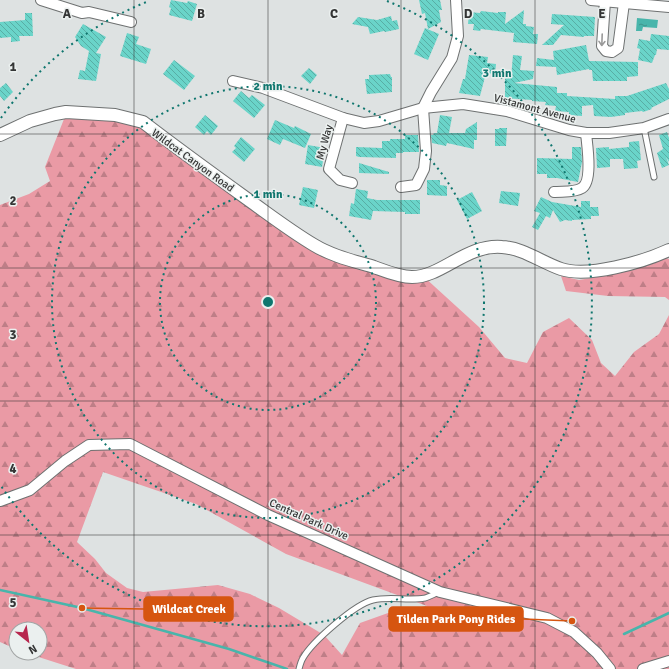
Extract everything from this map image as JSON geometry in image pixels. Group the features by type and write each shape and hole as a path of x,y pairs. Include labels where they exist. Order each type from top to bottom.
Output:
{"street":[{"path":"41,0 82,13 89,12 130,22"},
{"path":"401,187 416,185 424,169 426,151 423,108 452,58 458,36 456,0"},
{"path":"591,0 669,6"},
{"path":"605,1 602,46 606,51 612,52 618,48 624,3"},
{"name":"Vistamont Avenue","path":"233,81 263,88 343,118 364,122 378,121 423,108 463,104 507,111 569,130 586,133 609,133 644,128 669,119"},
{"name":"Wildcat Canyon Road","path":"0,135 30,121 66,112 115,116 143,122 288,228 316,246 346,258 410,277 423,276 467,253 485,248 501,247 516,250 560,268 575,272 630,264 669,250"},
{"name":"My Way","path":"343,118 329,169 340,180 352,183"},
{"path":"554,192 571,191 582,188 586,183 589,164 586,133"},
{"name":"Central Park Drive","path":"0,501 30,490 65,461 89,445 130,444 268,515 440,592 547,618 574,632 597,653 610,669"},
{"path":"643,669 666,664"}],"lane":[{"path":"644,128 654,177"},
{"path":"300,667 304,657 324,635 352,609 363,603 387,598 425,598 440,592"}],"green space":[{"path":"66,114 129,118 315,246 423,276 479,327 505,358 527,363 543,332 569,318 592,340 601,363 615,376 634,352 659,334 669,315 669,669 76,669 48,660 48,621 8,621 8,646 0,642 0,205 29,194 50,181 45,167","holes":["103,472 196,504 286,554 427,606 388,613 360,623 342,655 324,635 279,608 250,594 218,585 143,592 127,588 106,573 95,559 77,542"]},
{"path":"664,257 669,259 669,300 665,297 608,296 566,291 561,276 579,280 597,277"}],"water":[{"path":"637,18 658,20 657,28 643,27 642,31 636,31"}],"building":[{"path":"171,0 187,3 188,1 197,4 192,21 169,15"},
{"path":"419,0 440,0 442,10 439,10 441,22 428,29 425,13 422,14"},
{"path":"524,10 523,24 534,27 533,34 538,34 537,44 513,42 514,33 481,29 480,31 473,30 474,24 468,24 469,12 506,12 505,24"},
{"path":"25,13 32,13 33,36 19,36 20,41 11,42 11,37 0,38 0,22 25,20"},
{"path":"552,14 595,17 594,36 584,37 561,35 553,45 542,45 564,25 551,24"},
{"path":"391,16 392,21 397,20 399,29 370,34 368,27 352,24 358,17 377,20"},
{"path":"83,24 106,37 96,53 101,54 96,81 78,79 80,70 85,71 89,51 81,46 75,37"},
{"path":"425,28 439,34 428,60 414,54"},
{"path":"127,33 139,37 136,44 151,49 146,64 120,56"},
{"path":"651,34 669,36 669,50 657,49 652,63 638,60 640,49 637,48 639,39 650,41"},
{"path":"586,45 589,61 638,62 638,76 627,77 627,81 593,81 592,70 589,69 557,75 556,67 536,66 537,58 554,60 553,51"},
{"path":"469,55 488,57 487,63 496,64 495,74 486,73 480,96 459,93 463,79 465,79"},
{"path":"513,55 522,56 520,70 534,71 533,79 514,83 557,87 557,93 567,93 567,96 615,99 615,96 627,96 666,83 669,89 669,99 651,108 652,109 643,112 625,113 625,115 611,117 594,116 593,105 582,106 582,116 569,115 569,112 555,111 556,106 545,105 546,102 505,98 505,78 511,78"},
{"path":"174,60 195,76 184,90 163,74"},
{"path":"309,68 317,75 310,84 301,76"},
{"path":"390,74 392,77 392,92 367,94 365,79 369,79 369,75"},
{"path":"6,83 13,92 4,101 0,96 0,88"},
{"path":"241,91 249,98 252,95 265,105 254,118 233,101"},
{"path":"205,115 218,126 211,135 207,131 204,135 195,127"},
{"path":"440,115 452,117 449,133 465,133 466,129 477,122 477,140 474,140 474,149 447,143 446,146 432,143 431,135 437,133"},
{"path":"275,120 294,128 295,126 311,134 305,148 283,139 280,145 267,139"},
{"path":"507,128 506,146 495,146 495,129"},
{"path":"667,132 669,138 669,162 666,157 669,165 662,168 657,153 663,149 659,135"},
{"path":"405,135 418,135 419,152 396,153 396,158 356,156 356,147 382,148 382,141 390,141 390,139 405,139"},
{"path":"241,137 255,149 244,162 232,152 236,148 234,146"},
{"path":"639,141 641,160 637,161 638,168 624,169 623,159 610,159 610,167 597,168 596,148 609,147 609,149 629,147 629,142"},
{"path":"308,145 325,148 322,167 305,164"},
{"path":"572,147 581,147 582,162 578,182 557,178 547,178 547,174 537,174 537,158 572,159"},
{"path":"359,163 389,172 389,174 359,173"},
{"path":"427,180 440,180 440,185 447,186 447,196 427,195"},
{"path":"303,187 318,190 314,208 299,205"},
{"path":"356,189 368,191 367,198 377,200 420,200 420,214 373,211 371,220 349,216 351,203 354,204"},
{"path":"501,191 520,193 518,206 499,203"},
{"path":"472,192 482,211 467,219 457,200"},
{"path":"541,197 552,202 581,207 581,201 590,201 590,207 598,207 599,216 591,216 591,219 572,221 565,220 560,222 553,210 550,218 546,216 538,230 532,227 540,213 534,211"}],"waterway":[{"path":"0,590 82,608 229,649 287,669"},
{"path":"624,634 669,613"}],"place":[{"name":"Wildcat Creek","path":"82,608"},
{"name":"Tilden Park Pony Rides","path":"572,621"}]}
